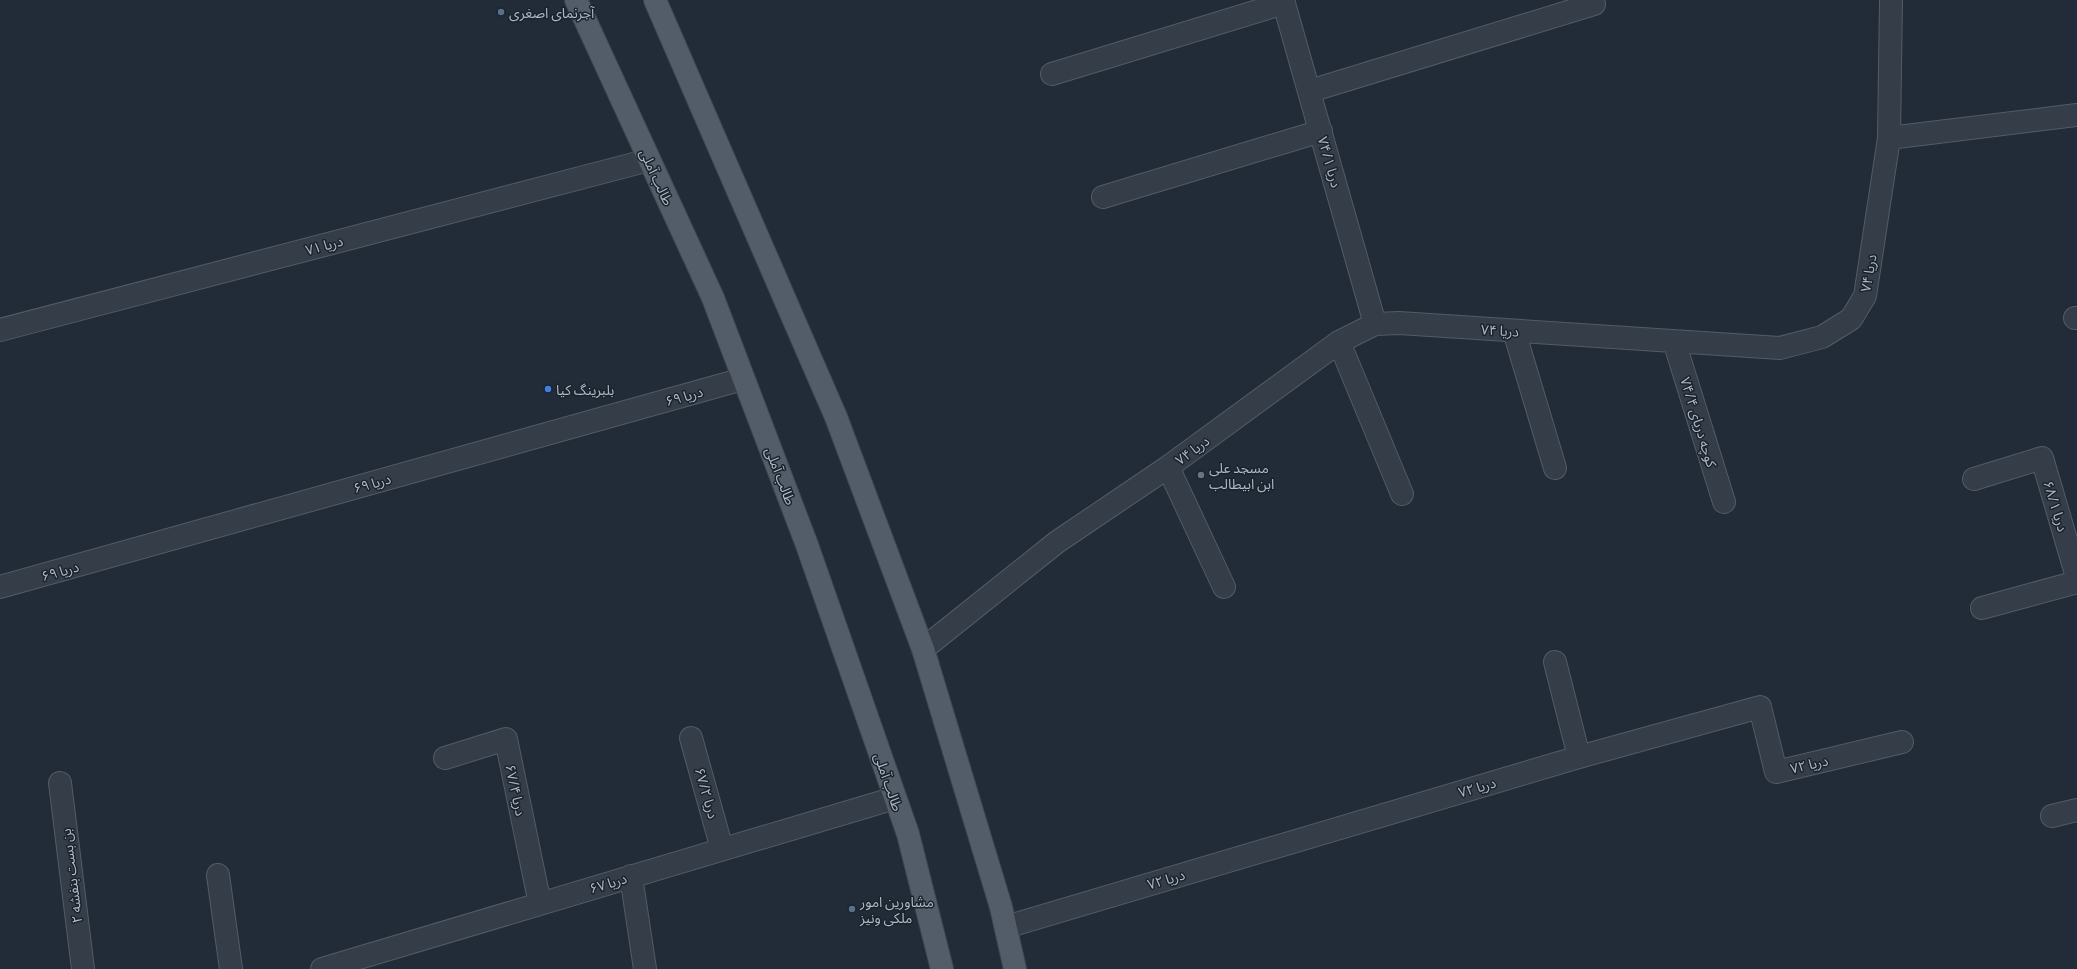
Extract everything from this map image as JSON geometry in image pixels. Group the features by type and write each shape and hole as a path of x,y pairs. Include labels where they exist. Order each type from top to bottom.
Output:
{"main road":[{"name":"طالب آملی","path":"576,0 713,298 807,545 908,834 942,969"},
{"path":"655,0 836,417 923,649 1001,906 1015,969"}],"street":[{"name":"دریا ۷۴","path":"923,649 1057,542 1168,467 1339,342 1375,324 1399,323 1780,348 1822,337 1850,319 1865,296 1889,138 1891,0"},
{"path":"1052,74 1284,2"},
{"name":"دریا ۷۴/۱","path":"1284,2 1375,324"},
{"path":"1310,91 1594,4"},
{"path":"1889,138 2077,115"},
{"path":"1103,197 1321,130"},
{"name":"دریا ۷۱","path":"0,330 649,160"},
{"path":"1514,331 1555,468"},
{"name":"کوچه دریای ۷۴/۴","path":"1674,341 1724,502"},
{"path":"1339,342 1402,494"},
{"name":"دریا ۶۹","path":"0,587 743,379"},
{"name":"دریا ۶۸/۱","path":"1974,479 2042,458 2077,577"},
{"path":"1168,467 1224,587"},
{"path":"1982,608 2077,582"},
{"path":"1555,662 1578,757"},
{"name":"دریا ۷۲","path":"1006,927 1578,757 1760,707 1776,772 1902,742"},
{"name":"دریا ۶۷/۲","path":"691,738 722,849"},
{"name":"دریا ۶۷/۴","path":"445,758 506,739 540,904"},
{"name":"بن بست بنفشه ۲","path":"60,783 82,969"},
{"name":"دریا ۶۷","path":"322,969 895,798"},
{"path":"2052,816 2077,810"},
{"path":"218,875 231,969"},
{"path":"631,876 644,969"}],"place":[{"name":"آجرنمای اصغری","path":"501,12"},
{"name":"بلبرینگ کیا","path":"548,389"},
{"name":"مسجد علی ابن ابیطالب","path":"1201,475"},
{"name":"مشاورین امور ملکی ونیز","path":"852,909"}]}
